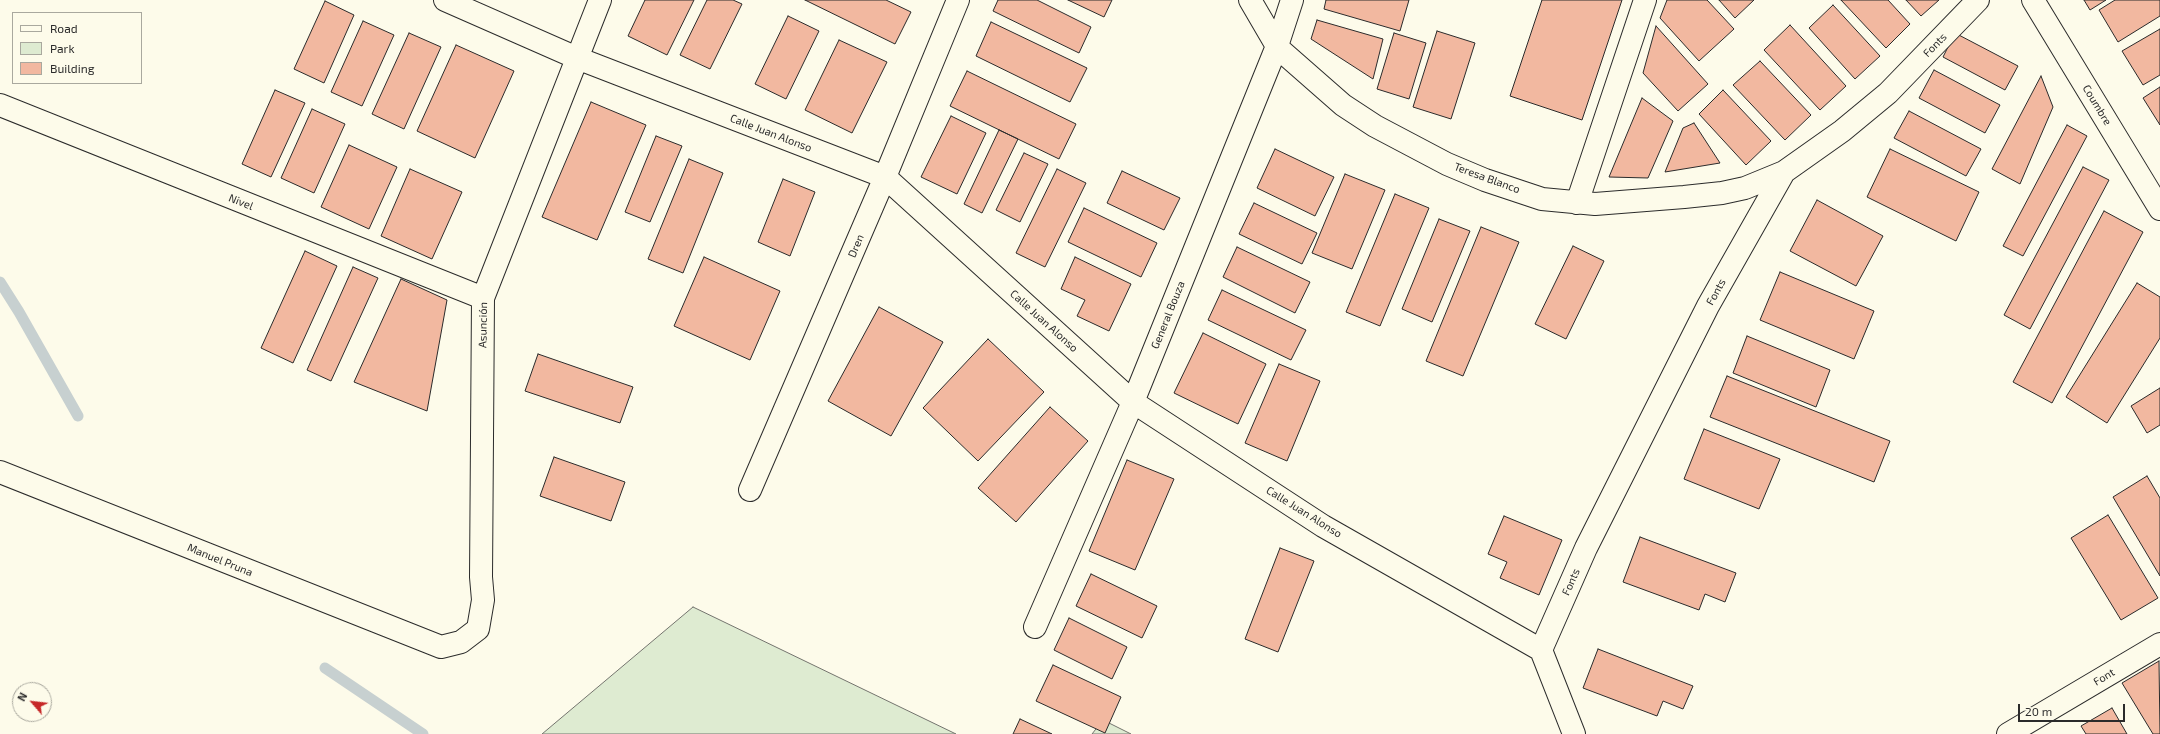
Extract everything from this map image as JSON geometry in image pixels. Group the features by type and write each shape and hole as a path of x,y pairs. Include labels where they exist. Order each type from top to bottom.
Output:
{"street":[{"name":"Calle Juan Alonso","path":"445,0 577,58 885,177 1133,402 1323,526 1542,650"},
{"name":"Asunción","path":"441,647 461,642 478,629 483,600 481,577 483,298 600,0"},
{"name":"Dren","path":"750,490 885,177 958,0"},
{"name":"Teresa Blanco","path":"1250,0 1277,46 1343,104 1375,126 1447,164 1485,180 1542,199 1577,203 1624,203 1722,193 1745,188 1784,172"},
{"name":"General Bouza","path":"1035,627 1133,402 1277,46 1292,0"},
{"path":"1577,203 1645,0"},
{"name":"Fonts","path":"1542,650 1586,548 1708,306 1784,172 1842,131 1888,93 1978,0"},
{"name":"Coumbre","path":"2033,0 2160,209"},
{"name":"Nivel","path":"0,105 483,298"},
{"name":"Manuel Pruna","path":"0,472 441,647"},
{"name":"Font","path":"2008,734 2160,644"},
{"path":"1542,650 1574,734"}],"green space":[{"path":"693,607 956,734 542,734"},
{"path":"1103,720 1131,734 1092,734"}],"building":[{"path":"645,0 694,0 667,55 628,36"},
{"path":"707,0 733,0 742,4 710,69 680,55"},
{"path":"805,0 886,0 911,12 895,44"},
{"path":"998,0 1037,0 1091,27 1079,53 993,11"},
{"path":"1068,0 1112,0 1104,17"},
{"path":"1326,0 1409,0 1400,31 1324,9"},
{"path":"1542,0 1622,0 1582,120 1510,96"},
{"path":"1667,0 1707,0 1734,29 1699,61 1660,18"},
{"path":"1719,0 1754,0 1735,18"},
{"path":"1841,0 1888,0 1910,24 1886,48"},
{"path":"1906,0 1939,0 1921,16"},
{"path":"2084,0 2106,0 2090,10"},
{"path":"2115,0 2160,0 2160,16 2118,42 2099,10"},
{"path":"325,1 354,15 324,83 294,69"},
{"path":"1833,5 1880,56 1855,79 1809,28"},
{"path":"788,16 819,31 786,99 755,84"},
{"path":"1317,20 1383,39 1373,79 1311,39"},
{"path":"363,21 394,35 362,106 331,92"},
{"path":"991,22 1087,68 1070,102 976,56"},
{"path":"1790,25 1846,86 1820,110 1764,50"},
{"path":"1656,26 1708,84 1678,111 1643,73"},
{"path":"2160,29 2160,75 2143,85 2122,51"},
{"path":"1437,31 1475,43 1451,119 1413,107"},
{"path":"409,33 441,47 404,129 372,114"},
{"path":"1394,33 1426,43 1409,99 1377,89"},
{"path":"1955,33 2018,66 2005,90 1943,57"},
{"path":"839,40 887,62 852,133 805,110"},
{"path":"456,45 514,71 475,158 417,131"},
{"path":"1760,61 1811,115 1785,140 1733,85"},
{"path":"1934,70 2000,105 1985,133 1919,98"},
{"path":"967,71 1076,124 1059,159 950,106"},
{"path":"2041,76 2053,107 2020,184 1992,169"},
{"path":"2160,87 2160,125 2143,98"},
{"path":"275,90 305,103 271,177 242,164"},
{"path":"1723,90 1771,141 1746,165 1699,114"},
{"path":"1642,98 1673,121 1648,178 1609,177"},
{"path":"591,102 646,125 597,240 542,217"},
{"path":"312,109 345,124 314,193 281,178"},
{"path":"1909,111 1981,149 1966,176 1894,138"},
{"path":"951,116 986,133 957,194 921,177"},
{"path":"1694,123 1720,163 1665,172 1683,128"},
{"path":"2067,125 2087,136 2023,256 2003,246"},
{"path":"999,130 1018,139 982,213 964,204"},
{"path":"656,136 682,146 650,222 625,212"},
{"path":"349,145 397,167 369,229 321,207"},
{"path":"1275,149 1334,177 1315,216 1257,188"},
{"path":"1890,149 1979,192 1956,241 1867,197"},
{"path":"1024,153 1048,164 1020,222 996,210"},
{"path":"689,159 723,173 683,273 648,259"},
{"path":"2083,167 2109,180 2030,329 2004,315"},
{"path":"410,169 462,192 432,259 381,236"},
{"path":"1057,169 1086,183 1045,267 1016,253"},
{"path":"1122,171 1180,198 1164,230 1107,203"},
{"path":"1345,174 1385,190 1352,269 1312,253"},
{"path":"783,179 815,192 790,256 758,242"},
{"path":"1395,194 1429,208 1380,326 1346,312"},
{"path":"1817,200 1883,236 1856,286 1790,251"},
{"path":"1254,203 1317,233 1302,264 1239,234"},
{"path":"1084,208 1157,243 1141,277 1068,242"},
{"path":"2104,211 2143,232 2052,403 2013,382"},
{"path":"1439,219 1470,231 1432,322 1402,309"},
{"path":"1481,227 1519,242 1463,376 1426,361"},
{"path":"1573,246 1604,261 1566,339 1535,324"},
{"path":"1237,247 1310,282 1295,313 1223,277"},
{"path":"305,251 337,266 293,363 261,348"},
{"path":"704,257 780,291 750,360 674,326"},
{"path":"1075,257 1131,284 1109,331 1077,316 1085,300 1061,289"},
{"path":"353,267 378,278 331,381 307,370"},
{"path":"1780,272 1874,311 1854,359 1760,320"},
{"path":"401,279 447,300 427,411 354,382"},
{"path":"2137,283 2160,297 2160,338 2107,423 2066,397"},
{"path":"1222,290 1306,330 1291,360 1208,320"},
{"path":"879,307 943,342 891,436 828,401"},
{"path":"1203,333 1266,364 1238,424 1174,393"},
{"path":"1747,336 1830,370 1816,407 1733,373"},
{"path":"988,339 1044,392 978,461 923,408"},
{"path":"538,354 633,387 620,423 525,391"},
{"path":"1279,364 1320,381 1287,461 1245,443"},
{"path":"1727,376 1890,441 1874,482 1710,417"},
{"path":"2160,388 2160,425 2147,433 2131,406"},
{"path":"1050,407 1088,441 1016,522 978,488"},
{"path":"1704,429 1780,459 1759,509 1684,479"},
{"path":"554,457 625,482 611,521 540,496"},
{"path":"1127,460 1174,479 1135,570 1089,551"},
{"path":"2147,476 2160,498 2160,576 2113,497"},
{"path":"2108,515 2158,598 2121,620 2071,538"},
{"path":"1504,516 1562,540 1539,595 1500,578 1507,562 1488,554"},
{"path":"1640,537 1736,573 1725,602 1705,594 1699,610 1623,582"},
{"path":"1280,548 1314,561 1278,652 1245,639"},
{"path":"1091,574 1157,606 1142,638 1076,606"},
{"path":"1069,618 1127,647 1112,679 1054,650"},
{"path":"1598,649 1693,686 1683,709 1663,701 1657,716 1583,688"},
{"path":"2159,661 2160,734 2153,734 2122,683"},
{"path":"1053,665 1121,697 1105,733 1036,701"},
{"path":"2112,708 2127,734 2086,734 2081,726"},
{"path":"1020,719 1052,734 1013,734"}],"waterway":[{"path":"0,282 19,312 78,416"},
{"path":"325,668 423,734"}]}
